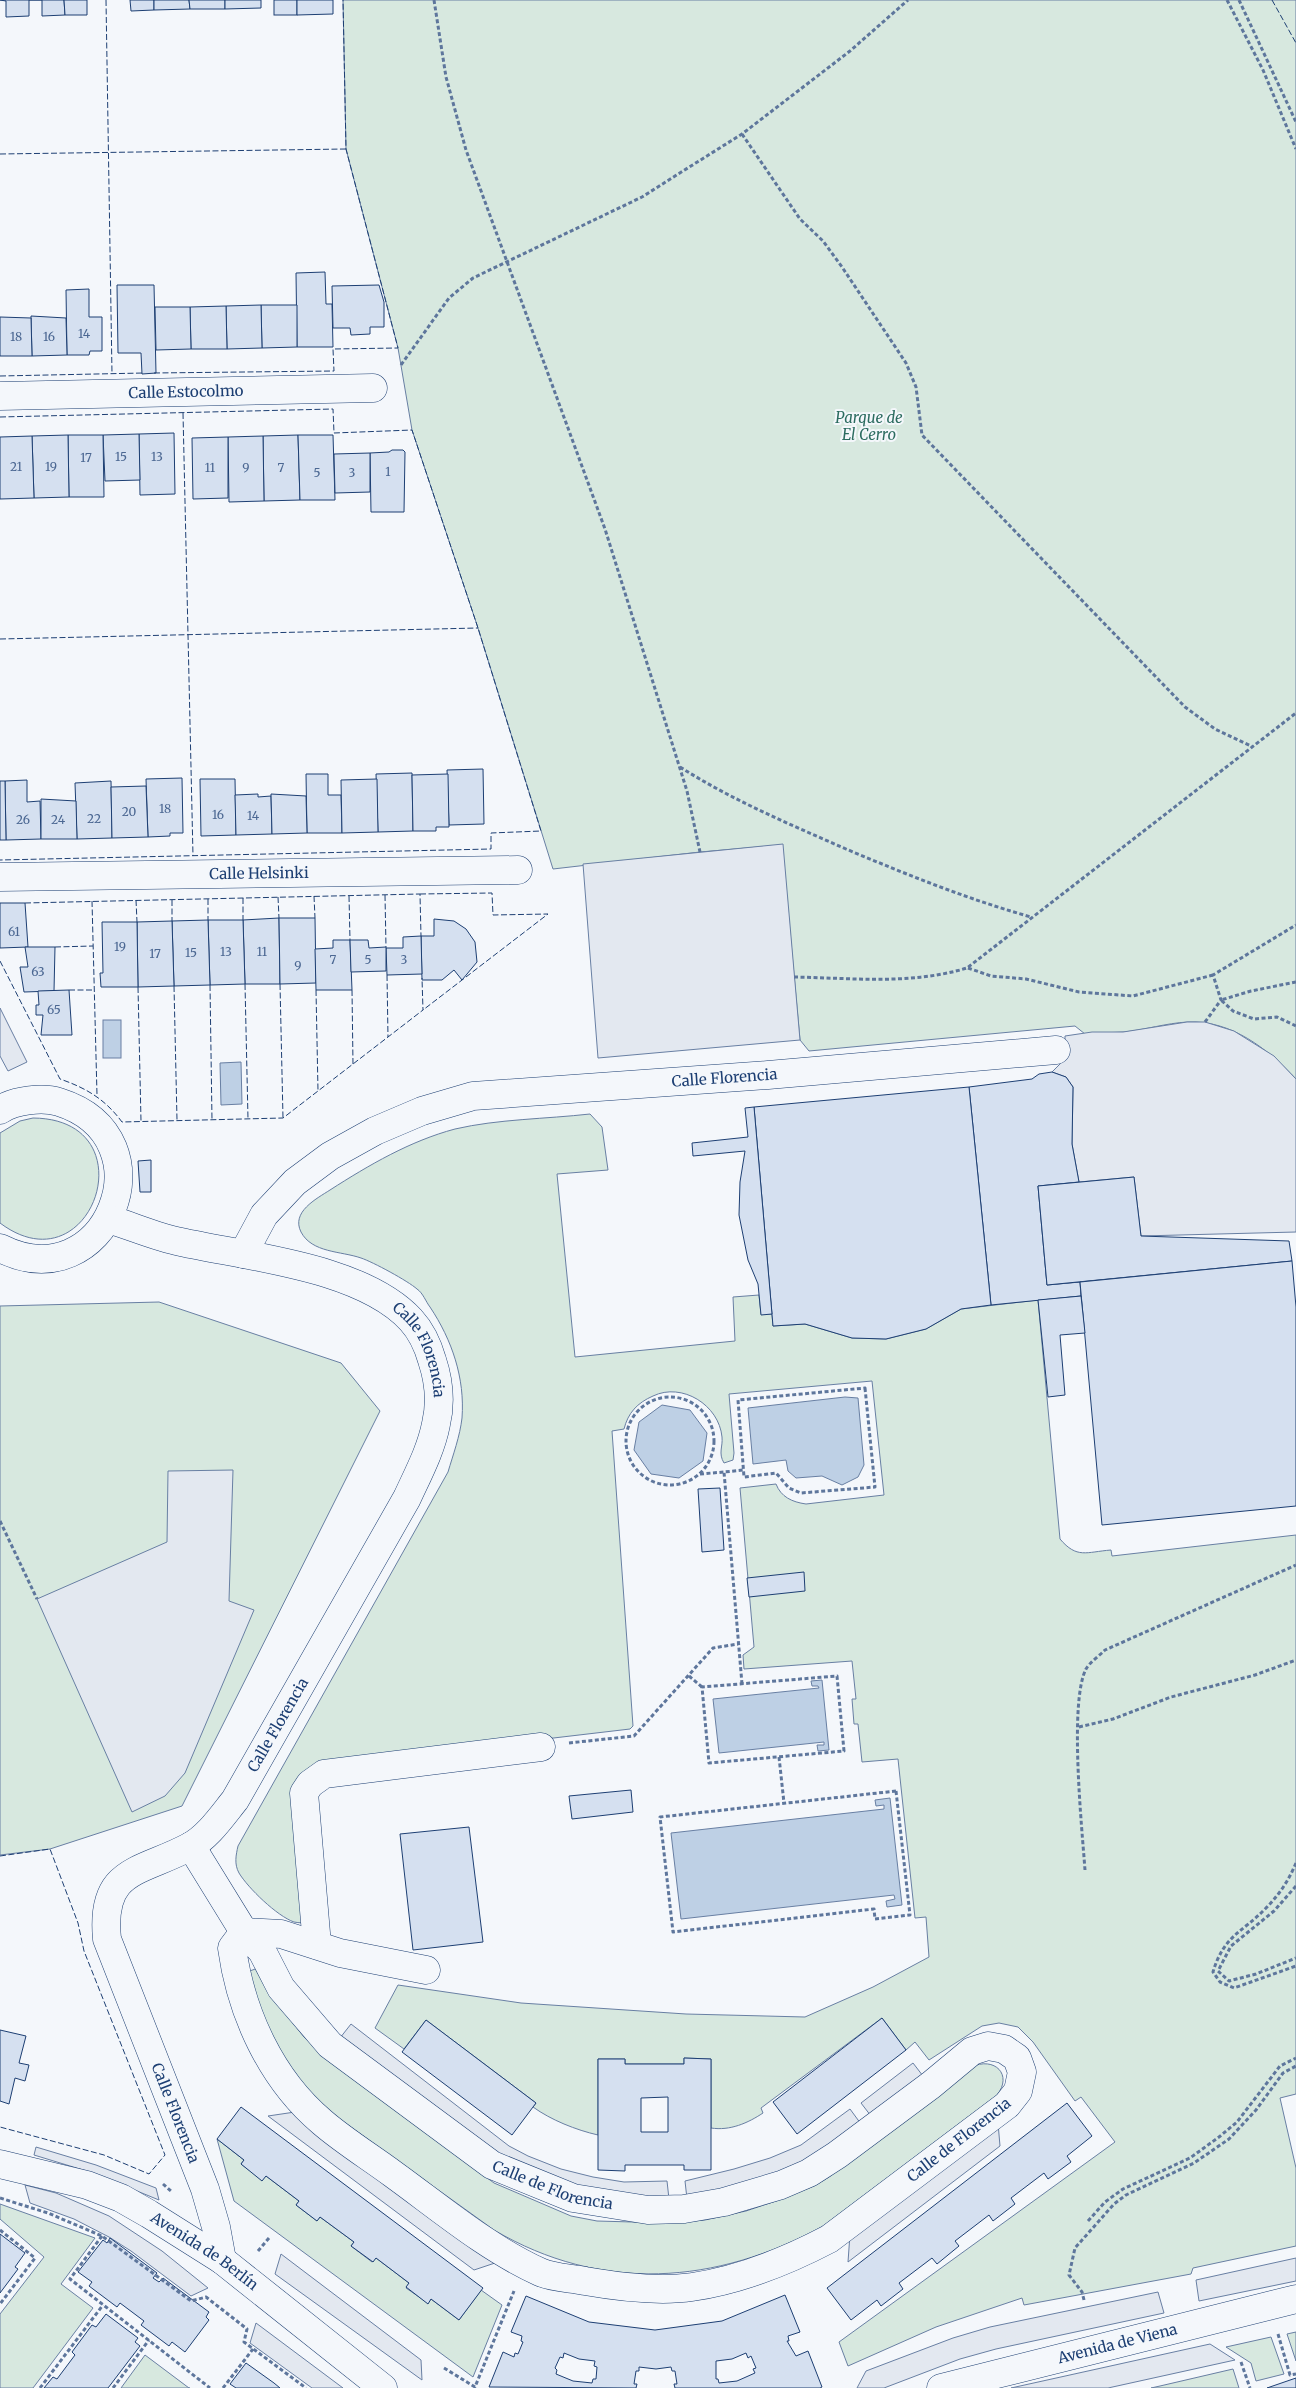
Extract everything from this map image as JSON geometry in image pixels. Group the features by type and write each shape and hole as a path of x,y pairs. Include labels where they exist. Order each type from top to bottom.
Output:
{"street":[{"name":"Calle Estocolmo","path":"0,396 373,388"},
{"name":"Calle Helsinki","path":"0,877 518,870"},
{"name":"Calle Florencia","path":"243,1254 264,1216 295,1182 330,1156 376,1131 422,1111 473,1096 778,1074 1056,1050"},
{"path":"0,1248 20,1256 32,1258 66,1254 81,1247 103,1229 118,1193 118,1166 112,1145 103,1130 76,1107 54,1100 22,1102 1,1106"},
{"name":"Calle Florencia","path":"108,1218 178,1242 243,1254 330,1275 369,1290 392,1304 412,1321 427,1343 435,1369 439,1395 436,1423 429,1452 407,1498 235,1800 210,1831 191,1846 142,1866 124,1878 109,1896 104,1916 107,1939 205,2189 216,2227 222,2260"},
{"path":"316,1945 304,1793 310,1784 324,1774 541,1747"},
{"name":"Calle de Florencia","path":"191,1846 244,1932 262,1951 281,1988 330,2044 492,2165 532,2183 573,2198 648,2210 684,2209 756,2194 808,2173 837,2155 931,2085 972,2051 988,2046 1004,2048 1017,2058 1022,2072 1018,2090 1007,2105 829,2239 798,2255 744,2274 692,2287 610,2286 542,2273 496,2247 322,2122 293,2093 260,2041 237,1981 232,1948 244,1932"},
{"path":"244,1932 281,1934 340,1953 426,1970"},
{"name":"Avenida de Berlín","path":"0,2164 87,2185 121,2198 222,2260 383,2388"},
{"name":"Avenida de Viena","path":"941,2388 1296,2299"}],"path":[{"path":"434,0 446,77 466,150 605,529 687,791 700,852"},
{"path":"401,365 449,298 473,278 642,197 742,134 850,51 908,0"},
{"path":"1227,0 1263,70 1296,149"},
{"path":"1239,0 1296,122"},
{"path":"742,134 800,219 822,241 842,267 906,363 916,388 922,436 1185,707 1215,728 1253,747"},
{"path":"794,977 913,979 941,976 967,968 1296,713"},
{"path":"679,766 727,796 912,878 976,902 1031,918"},
{"path":"967,968 991,976 1026,980 1079,992 1133,996 1213,975 1296,925"},
{"path":"1213,975 1221,1000 1233,1011 1254,1019 1278,1017 1296,1026"},
{"path":"1205,1022 1221,1000 1251,991 1296,982"},
{"path":"865,1388 875,1487 801,1493 789,1488 776,1473 744,1476 743,1470 738,1400 865,1388"},
{"path":"699,1475 711,1458 714,1443 712,1428 706,1415 696,1405 683,1399 669,1397 655,1400 643,1407 633,1417 628,1430 626,1444 629,1458 636,1470 648,1479 662,1485 677,1485 699,1475 743,1470"},
{"path":"724,1472 742,1684"},
{"path":"0,1521 37,1599"},
{"path":"1085,1870 1080,1794 1079,1727 1081,1685 1087,1669 1105,1650 1296,1565"},
{"path":"541,1747 634,1736 713,1648 738,1644"},
{"path":"1079,1727 1113,1719 1171,1697 1256,1676 1296,1660"},
{"path":"689,1676 702,1687 709,1763 844,1751 837,1676 702,1687"},
{"path":"779,1757 784,1803"},
{"path":"896,1791 910,1914 875,1919 874,1910 673,1932 660,1817 784,1803 896,1791"},
{"path":"1296,1863 1289,1881 1266,1908 1227,1941 1218,1956 1213,1972 1220,1982 1234,1988 1296,1966"},
{"path":"1296,1886 1274,1910 1231,1946 1223,1958 1218,1971 1229,1981 1256,1974 1296,1958"},
{"path":"1088,2221 1105,2202 1122,2188 1190,2158 1219,2137 1237,2122 1280,2066 1296,2058"},
{"path":"1084,2300 1082,2292 1069,2275 1075,2248 1096,2223 1114,2204 1126,2195 1194,2163 1229,2139 1256,2110 1283,2073 1296,2066"},
{"path":"0,2198 48,2213 102,2236 191,2301 206,2297 247,2329 244,2342 306,2388"},
{"path":"0,2230 35,2258 0,2304"},
{"path":"102,2236 70,2279 210,2388"},
{"path":"444,2368 475,2387 517,2286"},
{"path":"40,2388 103,2305"},
{"path":"1277,2332 1290,2375 1296,2374"},
{"path":"113,2388 149,2340"},
{"path":"223,2388 253,2349"},
{"path":"1241,2362 1250,2388"}],"green space":[{"name":"Parque de El Cerro","path":"343,0 1296,0 1296,1079 1273,1057 1248,1038 1219,1026 1188,1022 1124,1032 1085,1034 1075,1026 809,1051 800,1040 782,845 700,852 553,869 478,628 412,430 398,348 346,149"},
{"path":"590,1114 602,1127 608,1170 557,1174 575,1357 735,1341 733,1297 759,1295 761,1314 772,1314 773,1326 805,1324 852,1338 886,1339 926,1329 961,1309 1038,1300 1060,1539 1066,1545 1082,1553 1111,1550 1112,1556 1296,1535 1296,2094 1280,2098 1296,2168 1296,2246 1193,2268 1191,2274 1024,2305 1022,2298 936,2327 848,2366 839,2342 1115,2142 1081,2097 1075,2101 1033,2042 1018,2027 999,2023 982,2026 929,2060 915,2042 906,2050 882,2018 761,2108 763,2113 745,2123 718,2129 711,2128 711,2059 684,2058 684,2064 625,2064 625,2059 598,2059 598,2135 564,2124 540,2112 533,2107 536,2103 426,2020 404,2049 375,2028 398,1985 521,2003 686,2014 805,2017 873,1987 929,1957 926,1917 915,1918 898,1759 862,1762 858,1724 854,1724 852,1699 856,1699 852,1661 744,1669 743,1655 754,1647 740,1488 776,1484 778,1489 788,1498 806,1504 884,1495 872,1381 729,1394 734,1453 733,1460 724,1463 721,1453 722,1437 714,1415 697,1399 687,1394 664,1392 653,1396 638,1405 628,1418 624,1429 612,1431 633,1726 630,1729 316,1766 300,1775 296,1784 310,1923 294,1922 280,1914 256,1894 237,1870 236,1856 238,1846 448,1472 462,1418 459,1374 451,1346 421,1293 382,1267 366,1260 320,1248 312,1244 301,1232 299,1218 306,1207 345,1181 406,1147 438,1134 488,1123"},
{"path":"33,1118 69,1126 91,1145 99,1170 95,1197 82,1220 61,1236 33,1238 0,1223 0,1133 20,1121"},
{"path":"159,1302 341,1363 380,1411 182,1806 50,1849 0,1855 0,1306"},
{"path":"258,1968 278,2004 304,2037 325,2057 494,2183 571,2216 597,2221 669,2223 705,2220 746,2211 776,2201 814,2186 829,2177 971,2067 980,2064 994,2066 1002,2074 1003,2081 997,2095 823,2226 783,2246 741,2260 700,2270 658,2274 617,2272 576,2264 534,2250 494,2230 316,2102 273,2045 247,1972"},
{"path":"217,2139 244,2160 241,2164 262,2180 266,2176 299,2201 296,2205 317,2221 320,2217 354,2242 351,2246 372,2262 376,2258 409,2283 406,2288 428,2303 431,2299 459,2320 481,2290 502,2305 473,2377 234,2201"},
{"path":"0,2204 95,2238 61,2284 93,2308 33,2388 0,2388 0,2314 44,2257 0,2219"},
{"path":"1296,2332 1296,2361 1287,2334"},
{"path":"1271,2337 1284,2374 1256,2381 1251,2363 1226,2347"},
{"path":"145,2355 189,2388 121,2388"},
{"path":"1233,2369 1239,2388 1151,2388 1160,2386"}],"shaded area":[{"path":"783,844 800,1040 598,1058 583,864"},
{"path":"0,1008 27,1062 8,1071 0,1056"},
{"path":"1187,1022 1205,1022 1234,1031 1274,1056 1296,1079 1296,1232 1141,1236 1134,1177 1079,1182 1072,1144 1073,1087 1066,1077 1052,1072 1065,1059 1065,1036 1092,1032 1123,1032"},
{"path":"233,1470 229,1601 254,1610 185,1773 165,1796 132,1812 37,1599 167,1542 168,1471"},
{"path":"351,2024 509,2146 561,2169 593,2177 624,2182 667,2181 669,2199 623,2199 521,2172 340,2038"},
{"path":"913,2063 923,2076 871,2116 861,2103"},
{"path":"850,2109 861,2124 811,2160 775,2175 687,2199 685,2181 770,2158 801,2145"},
{"path":"295,2112 501,2261 474,2270 268,2116"},
{"path":"998,2123 1000,2146 848,2262 850,2234"},
{"path":"36,2147 96,2165 156,2188 159,2200 93,2173 34,2155"},
{"path":"25,2185 56,2193 109,2216 162,2251 208,2288 191,2296 109,2237 74,2219 30,2203"},
{"path":"281,2254 421,2360 422,2380 275,2274"},
{"path":"1296,2258 1296,2281 1199,2301 1196,2280"},
{"path":"1158,2292 1164,2313 996,2349 960,2359 884,2388 857,2388 866,2371 953,2338 990,2327"},
{"path":"256,2323 343,2388 312,2388 250,2343"},
{"path":"1210,2344 1235,2360 1108,2388 1011,2388"}],"water":[{"path":"103,1020 121,1020 121,1058 103,1058"},
{"path":"241,1062 242,1104 221,1105 220,1063"},
{"path":"845,1397 858,1398 864,1465 858,1477 842,1485 822,1476 796,1478 788,1471 786,1460 753,1464 748,1408"},
{"path":"662,1405 690,1410 707,1433 703,1461 679,1478 651,1474 634,1450 639,1422"},
{"path":"822,1680 829,1750 818,1751 817,1745 824,1745 824,1742 719,1753 713,1699 819,1688 818,1686 812,1686 811,1681"},
{"path":"890,1798 902,1905 887,1907 886,1901 895,1899 894,1895 681,1919 671,1833 884,1809 884,1805 876,1806 875,1800"}],"building":[{"path":"0,0 29,0 29,16 6,17 6,1"},
{"path":"42,0 64,0 65,15 42,16"},
{"path":"64,0 87,0 87,15 65,15"},
{"path":"130,0 154,0 154,10 131,11"},
{"path":"154,0 189,0 190,9 154,10"},
{"path":"189,0 225,0 225,9 190,9"},
{"path":"225,0 261,0 261,8 225,9"},
{"path":"274,0 297,0 297,15 274,15"},
{"path":"297,0 333,0 333,14 297,15"},
{"path":"325,272 326,304 332,304 333,347 297,347 296,273"},
{"path":"117,285 154,285 156,373 142,374 141,353 118,353"},
{"path":"379,285 384,302 384,327 370,327 370,334 351,335 350,328 333,328 332,286"},
{"path":"89,289 89,317 102,317 102,351 90,351 89,355 67,355 66,290"},
{"path":"261,305 297,305 297,347 262,348"},
{"path":"261,305 262,348 227,349 226,306"},
{"path":"226,306 227,349 191,349 190,307"},
{"path":"155,307 190,307 191,349 156,350"},
{"path":"31,316 66,318 67,355 32,356"},
{"path":"0,317 31,318 32,356 0,356"},
{"path":"174,433 175,494 140,495 139,434"},
{"path":"139,434 140,480 105,481 103,435"},
{"path":"68,435 103,435 104,497 69,497"},
{"path":"68,435 69,497 34,498 32,436"},
{"path":"298,435 300,500 264,501 263,436"},
{"path":"298,435 333,435 335,500 300,500"},
{"path":"32,436 34,498 0,499 0,437"},
{"path":"263,436 264,501 229,502 228,437"},
{"path":"228,437 228,498 193,499 192,438"},
{"path":"392,450 403,450 405,452 404,512 371,512 370,453 389,452"},
{"path":"370,453 370,492 335,493 334,454"},
{"path":"483,769 484,824 449,825 447,770"},
{"path":"412,773 413,831 378,832 376,774"},
{"path":"306,774 328,774 328,795 341,795 342,833 307,833"},
{"path":"448,774 449,827 436,827 436,831 413,831 412,775"},
{"path":"182,778 183,833 170,833 170,836 148,837 146,779"},
{"path":"200,779 235,779 236,835 201,836"},
{"path":"377,779 378,832 342,833 341,780"},
{"path":"27,780 27,802 40,801 41,839 6,840 5,781"},
{"path":"0,781 5,781 6,840 0,840"},
{"path":"111,781 112,838 77,839 75,783"},
{"path":"146,786 148,837 112,838 111,787"},
{"path":"258,794 258,797 271,796 272,834 236,835 235,795"},
{"path":"271,794 306,796 307,833 272,834"},
{"path":"41,799 76,801 77,839 41,839"},
{"path":"0,903 25,903 28,947 0,948"},
{"path":"279,918 280,984 245,984 243,920"},
{"path":"279,918 315,918 316,983 280,984"},
{"path":"434,919 454,921 466,929 475,942 477,962 462,980 454,970 442,980 422,980 421,936 434,936"},
{"path":"208,920 243,920 245,984 210,985"},
{"path":"208,920 210,985 174,986 172,921"},
{"path":"172,921 174,986 138,987 137,922"},
{"path":"102,922 137,922 138,987 101,987 100,973 103,973"},
{"path":"421,936 422,974 387,975 386,948 403,948 403,937"},
{"path":"333,940 350,940 352,990 316,990 315,949 333,948"},
{"path":"350,940 368,940 369,948 386,947 386,971 351,972"},
{"path":"25,947 55,947 54,991 24,992 20,967 28,967"},
{"path":"69,990 72,1035 41,1035 43,1015 36,1015 36,1005 39,1005 38,991"},
{"path":"1052,1072 1066,1077 1073,1087 1072,1144 1079,1182 1038,1186 1047,1285 1080,1282 1081,1296 991,1305 969,1087 1032,1079 1039,1074"},
{"path":"969,1087 991,1305 961,1309 926,1329 886,1339 852,1338 805,1324 773,1326 754,1107"},
{"path":"754,1107 772,1314 761,1315 758,1284 748,1260 739,1215 740,1182 745,1151 693,1156 692,1143 748,1137 745,1108"},
{"path":"151,1160 151,1192 140,1192 138,1161"},
{"path":"1134,1177 1141,1236 1289,1241 1292,1261 1047,1285 1038,1186"},
{"path":"1292,1261 1296,1307 1296,1506 1102,1525 1080,1282"},
{"path":"1081,1296 1085,1333 1060,1335 1065,1395 1048,1397 1038,1300"},
{"path":"720,1488 724,1550 702,1552 698,1489"},
{"path":"804,1572 805,1591 749,1597 747,1578"},
{"path":"631,1790 633,1812 572,1819 569,1796"},
{"path":"469,1827 483,1942 413,1950 400,1834"},
{"path":"882,2018 906,2050 797,2134 773,2102"},
{"path":"426,2020 536,2103 512,2135 402,2052"},
{"path":"0,2030 26,2036 19,2063 29,2065 25,2081 15,2078 9,2104 0,2101"},
{"path":"684,2058 711,2059 711,2170 684,2170 684,2165 625,2165 625,2171 598,2170 598,2059 625,2059 625,2064 684,2064","holes":["668,2097 668,2132 641,2132 641,2098"]},
{"path":"1067,2103 1092,2136 1067,2156 1071,2162 1048,2179 1044,2173 1011,2198 1015,2204 993,2221 989,2215 955,2241 959,2246 937,2264 932,2258 899,2283 903,2289 881,2306 877,2300 851,2320 827,2288"},
{"path":"241,2107 483,2288 459,2320 431,2299 428,2304 406,2287 409,2283 376,2258 373,2262 351,2246 354,2242 320,2217 317,2221 296,2205 299,2201 266,2176 262,2181 241,2164 244,2160 217,2139"},
{"path":"0,2234 25,2253 15,2267 18,2269 0,2293"},
{"path":"110,2238 157,2273 153,2278 159,2282 163,2278 209,2312 206,2317 209,2320 185,2352 172,2342 169,2346 141,2325 144,2321 120,2303 117,2307 89,2286 92,2282 78,2272 103,2240 107,2243"},
{"path":"785,2295 800,2332 788,2336 789,2341 787,2341 796,2356 808,2351 822,2387 675,2388 674,2384 677,2384 675,2371 672,2371 671,2367 656,2369 639,2367 639,2371 636,2371 634,2384 637,2384 636,2388 489,2387 503,2352 514,2357 515,2353 518,2354 523,2342 521,2341 522,2336 511,2332 526,2296 589,2322 655,2330 722,2321","holes":["564,2353 579,2359 595,2361 594,2366 597,2367 596,2379 593,2379 592,2383 573,2381 556,2374 557,2370 555,2368 560,2357 563,2358","746,2353 748,2358 751,2356 756,2368 753,2369 755,2373 737,2381 719,2383 718,2379 716,2379 716,2361 732,2359"]},
{"path":"106,2314 138,2338 135,2342 140,2346 108,2388 44,2388 53,2377 57,2379 75,2355 72,2352 92,2325 96,2327"},
{"path":"246,2363 280,2388 236,2388 230,2384"},
{"path":"1296,2378 1296,2388 1267,2388"}],"fence":[{"path":"106,0 112,374"},
{"path":"154,373 334,371 333,349 398,348 346,149 343,0"},
{"path":"1272,0 1296,43"},
{"path":"0,154 346,149"},
{"path":"0,376 144,373"},
{"path":"0,417 333,409 334,433 412,430 478,628 541,831 491,833 491,849 0,860"},
{"path":"183,413 193,856"},
{"path":"0,639 478,628"},
{"path":"420,894 492,893 493,915 548,914 423,1010"},
{"path":"25,903 420,894 421,936"},
{"path":"385,895 386,947"},
{"path":"314,896 315,918"},
{"path":"349,896 350,940"},
{"path":"278,897 279,918"},
{"path":"243,898 243,920"},
{"path":"208,899 208,920"},
{"path":"136,900 137,922"},
{"path":"172,900 172,921"},
{"path":"92,901 97,1095"},
{"path":"55,947 93,946"},
{"path":"0,961 60,1079 94,1095 109,1107 122,1122 283,1118 423,1010 422,978"},
{"path":"387,975 388,1037"},
{"path":"245,984 248,1119"},
{"path":"280,984 283,1118"},
{"path":"210,985 212,1120"},
{"path":"174,986 177,1120"},
{"path":"138,987 141,1121"},
{"path":"69,990 94,990"},
{"path":"316,990 318,1091"},
{"path":"352,990 353,1064"},
{"path":"0,1856 50,1849 78,1923 84,1951 165,2155 149,2174 104,2155 0,2127"}]}
